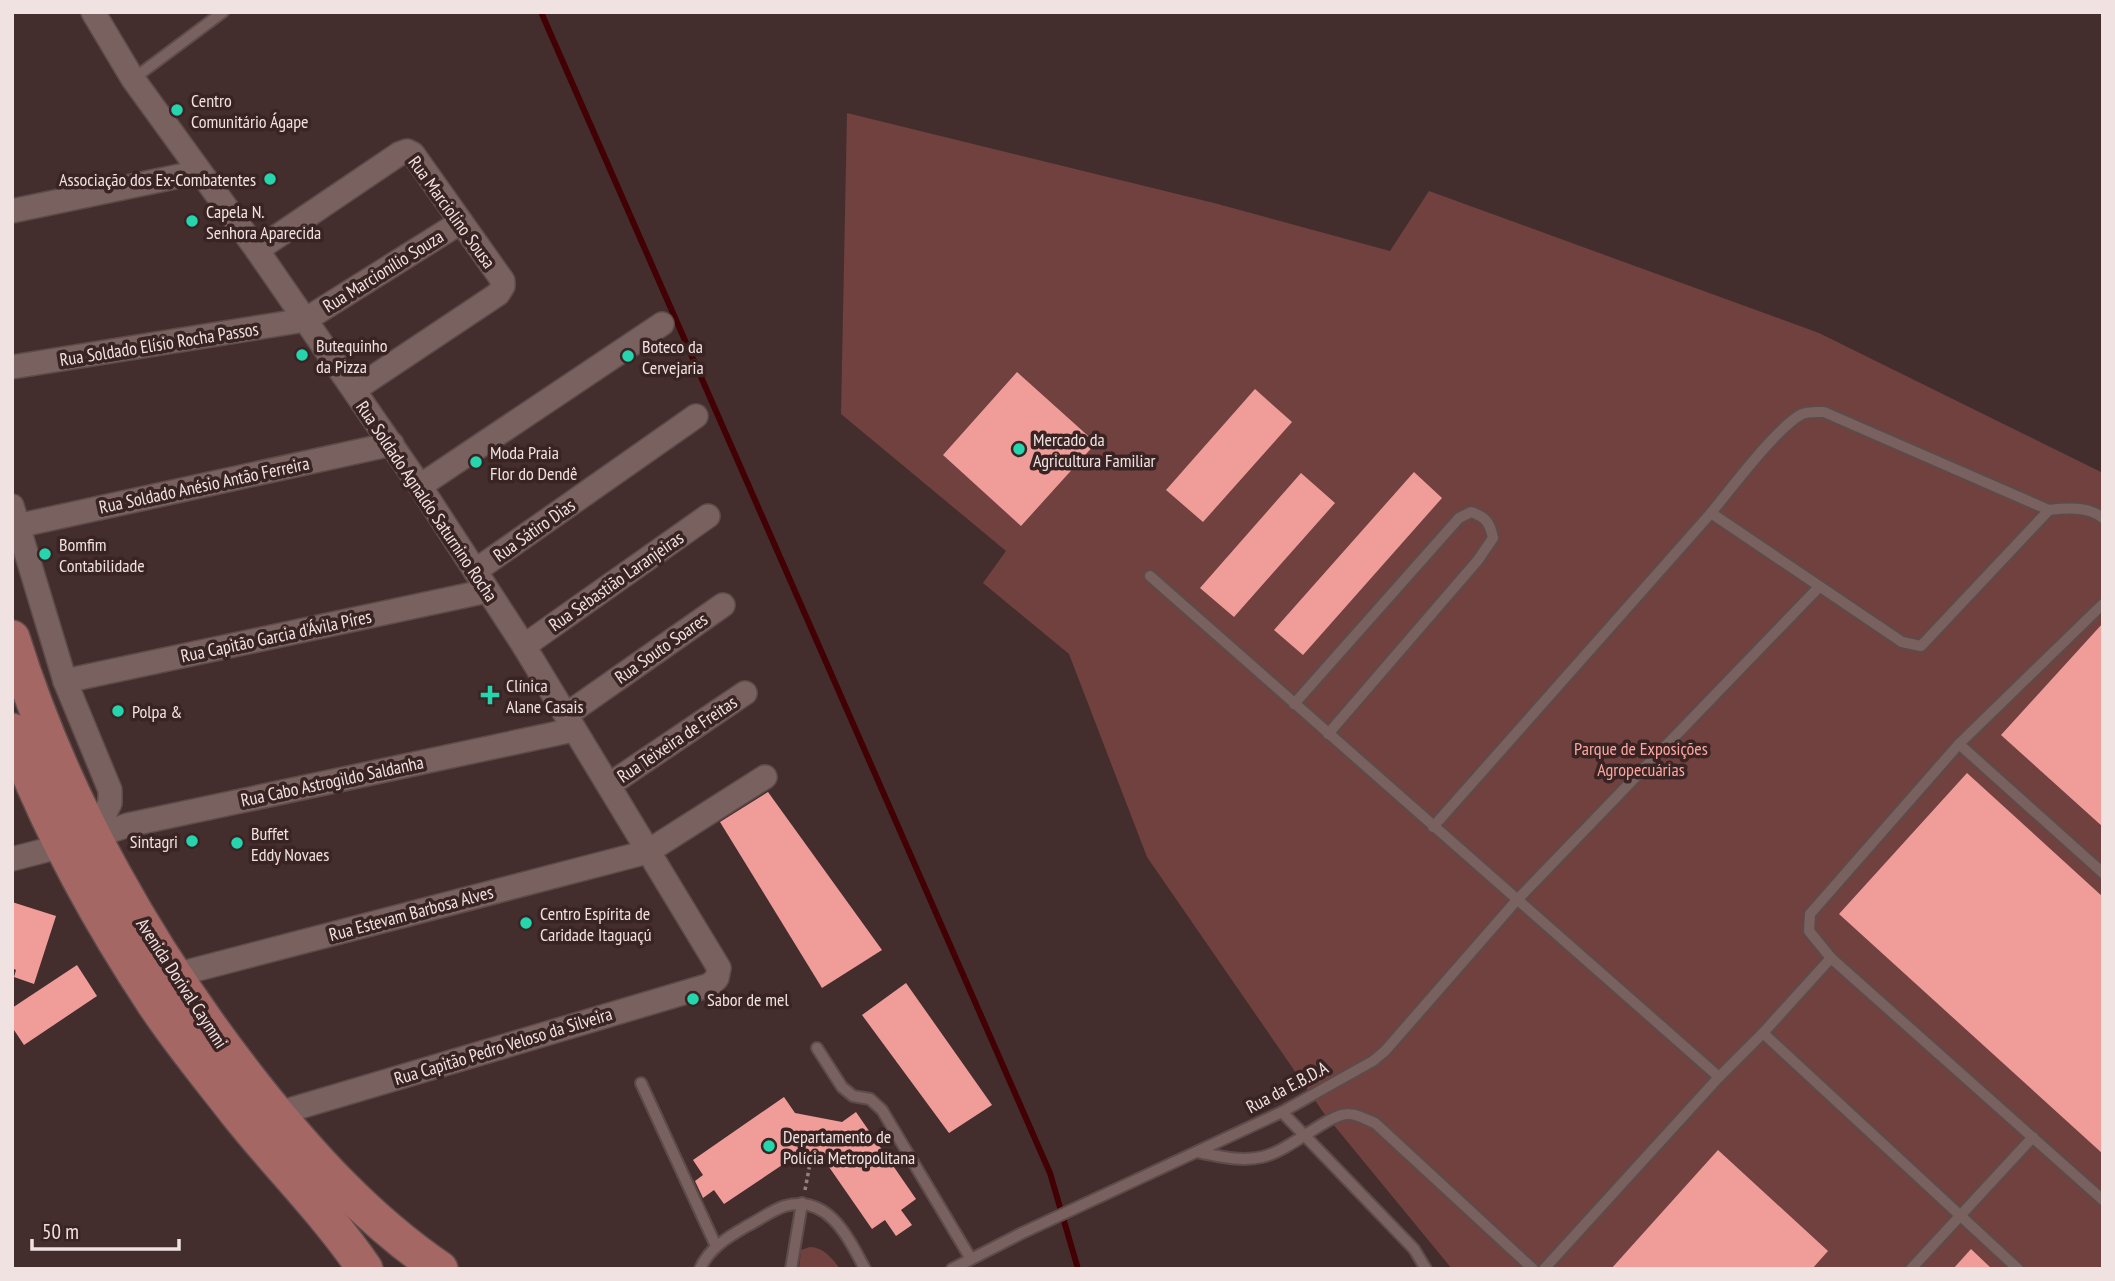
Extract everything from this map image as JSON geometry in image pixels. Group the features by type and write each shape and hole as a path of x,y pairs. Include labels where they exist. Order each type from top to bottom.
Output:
{"main road":[{"name":"Avenida Dorival Caymmi","path":"12,638 108,928 155,1005 238,1114 321,1210 365,1269"},
{"name":"Avenida Dorival Caymmi","path":"12,731 32,783 136,913 217,1039 276,1114 326,1171 383,1226 440,1269"}],"street":[{"name":"Rua Soldado Agnaldo Saturnino Rocha","path":"93,12 134,79 257,250 420,486 524,646 719,968"},
{"name":"Rua Marciolino Sousa","path":"257,250 407,151 413,154 503,281 498,294 354,390"},
{"path":"12,211 199,172"},
{"name":"Rua Marcionílio Souza","path":"305,320 461,222"},
{"name":"Rua Soldado Elísio Rocha Passos","path":"12,367 305,320"},
{"path":"420,486 662,324"},
{"name":"Rua Sátiro Dias","path":"475,571 696,416"},
{"name":"Rua Soldado Anésio Antão Ferreira","path":"14,516 392,444"},
{"path":"14,516 65,681 110,790 110,803 77,841"},
{"name":"Rua Sebastião Laranjeiras","path":"524,646 708,516"},
{"name":"Rua Capitão Garcia d'Ávila Píres","path":"65,681 487,591"},
{"name":"Rua Souto Soares","path":"570,722 723,605"},
{"name":"Rua Teixeira de Freitas","path":"609,785 746,692"},
{"name":"Rua Cabo Astrogildo Saldanha","path":"14,851 77,841 128,825 570,722"},
{"name":"Rua Estevam Barbosa Alves","path":"175,975 647,852 765,777"},
{"name":"Rua Capitão Pedro Veloso da Silveira","path":"276,1114 710,985 717,978 719,968"}],"lane":[{"path":"134,79 223,12"},
{"path":"1433,827 1784,428 1802,414 1824,412 2049,510 2080,509 2096,512 2103,517"},
{"path":"1711,513 1902,642 1921,646 2049,510"},
{"path":"1294,704 1460,518 1471,512 1482,515 1491,524 1493,538 1478,560 1328,734"},
{"path":"1150,576 1719,1077"},
{"name":"Rua da E.B.D.A","path":"952,1269 1021,1233 1282,1112 1373,1061 1385,1051 1516,901 1819,587"},
{"path":"2103,604 1959,744 1810,914 1809,931 1831,958 2103,1200"},
{"path":"1959,744 2103,873"},
{"path":"1544,1269 1831,958"},
{"path":"1763,1033 2018,1269"},
{"path":"817,1048 842,1087 853,1096 870,1098 882,1110 971,1259"},
{"path":"641,1083 716,1246"},
{"path":"1282,1112 1414,1249 1426,1269"},
{"path":"1196,1152 1242,1160 1264,1157 1305,1137 1336,1116 1351,1114 1375,1123 1532,1269"},
{"path":"1911,1269 2033,1137"},
{"path":"791,1269 803,1202"},
{"path":"700,1269 716,1246 782,1206 803,1202 835,1219 865,1269"}],"path":[{"path":"803,1202 812,1153"}],"green space":[{"name":"Parque de Exposições Agropecuárias","path":"847,113 1214,203 1390,251 1429,191 1819,333 2103,473 2103,1269 1452,1269 1323,1112 1147,857 1069,654 983,583 1006,551 841,414"},
{"path":"810,1247 823,1251 840,1269 799,1269 801,1250"}],"building":[{"name":"Mercado da Agricultura Familiar","path":"1017,372 1096,443 1021,526 943,455"},
{"path":"1255,389 1292,422 1203,522 1166,490"},
{"path":"1414,472 1442,498 1303,655 1274,630"},
{"path":"1301,473 1335,503 1234,617 1200,588"},
{"path":"2103,623 2103,827 2001,735"},
{"path":"1967,773 2103,897 2103,1154 1839,914"},
{"path":"768,792 882,950 822,988 720,822"},
{"path":"12,902 56,916 34,984 14,977 16,970 12,968"},
{"path":"77,965 97,996 24,1045 12,1027 12,1008"},
{"path":"906,983 992,1105 949,1133 862,1015"},
{"path":"784,1097 795,1113 842,1122 856,1112 916,1199 901,1210 912,1225 896,1236 885,1220 872,1229 820,1154 803,1151 724,1204 714,1190 703,1198 695,1181 703,1175 693,1160"},
{"path":"1718,1150 1828,1251 1812,1269 1611,1269"},
{"path":"1971,1249 1992,1269 1953,1269"}],"waterway":[{"path":"541,12 1050,1173 1078,1269"}],"place":[{"name":"Centro Comunitário Ágape","path":"177,110"},
{"name":"Associação dos Ex-Combatentes","path":"270,179"},
{"name":"Capela N. Senhora Aparecida","path":"192,221"},
{"name":"Butequinho da Pizza","path":"302,355"},
{"name":"Boteco da Cervejaria","path":"628,356"},
{"name":"Mercado da Agricultura Familiar","path":"1019,449"},
{"name":"Moda Praia Flor do Dendê","path":"476,462"},
{"name":"Bomfim Contabilidade","path":"45,554"},
{"name":"Clínica Alane Casais","path":"490,695"},
{"name":"Polpa &","path":"118,711"},
{"name":"Sintagri","path":"192,841"},
{"name":"Buffet Eddy Novaes","path":"237,843"},
{"name":"Centro Espírita de Caridade Itaguaçú","path":"526,923"},
{"name":"Sabor de mel","path":"693,999"},
{"name":"Departamento de Polícia Metropolitana","path":"769,1146"}]}
